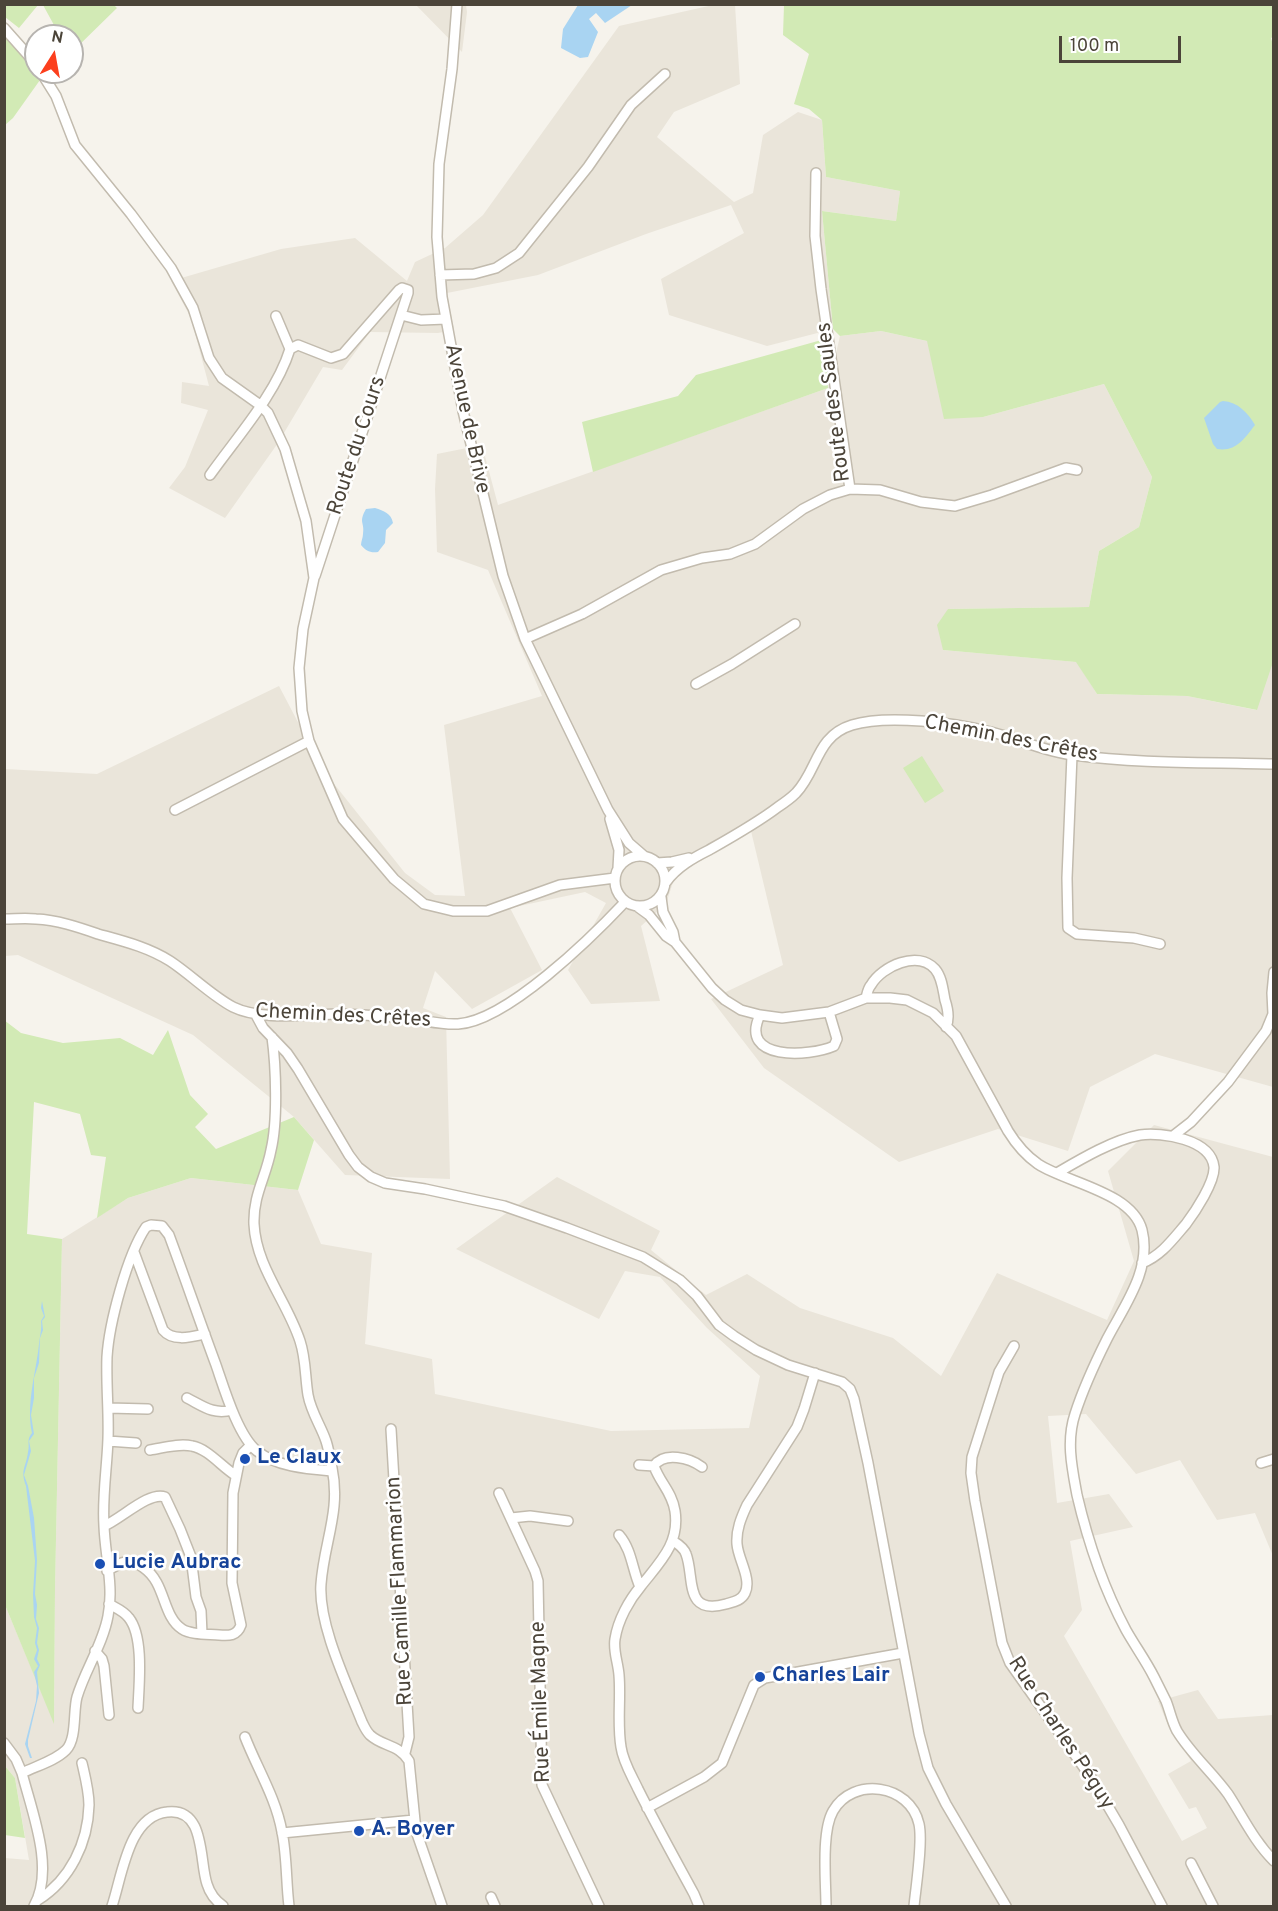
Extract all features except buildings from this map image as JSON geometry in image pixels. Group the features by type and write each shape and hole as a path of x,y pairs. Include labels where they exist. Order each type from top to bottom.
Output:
{"street":[{"name":"Avenue de Brive","path":"457,4 452,69 439,164 437,237 446,319 463,411 503,576 525,639 608,810"},
{"path":"4,28 24,50"},
{"path":"440,275 474,274 496,268 519,253 588,167 631,105 665,74"},
{"path":"48,84 56,96 75,145 171,268 193,308 208,358 222,378 260,405"},
{"name":"Route des Saules","path":"525,639 582,614 662,570 702,558 730,554 755,543 803,509 830,495 850,489 815,236 816,173"},
{"name":"Route du Cours","path":"290,349 298,345 331,358 343,354 399,290 405,288 408,293 314,578 303,629 299,668 302,711 309,741 343,819 394,879 424,904 453,911 486,911 560,885 615,878"},
{"path":"401,315 421,320 446,319"},
{"path":"210,475 284,367 290,349 276,316"},
{"name":"Route du Cours","path":"260,405 268,413 285,449 306,521 314,578"},
{"path":"850,489 880,490 921,502 955,506 1066,468 1077,470"},
{"path":"696,684 795,624"},
{"name":"Chemin des Crêtes","path":"666,882 672,874 694,857 753,823 797,792 821,749 835,734 852,725 896,719 965,726 1072,755 1165,762 1274,764"},
{"path":"176,810 309,741"},
{"path":"1072,755 1067,878 1068,928 1077,934 1134,938 1160,944"},
{"path":"608,810 629,843 644,856 657,862 664,871 666,882 661,897 663,912 673,932 675,942"},
{"path":"608,810 619,850 615,878 615,887 619,896 625,902 649,915 725,1000 741,1010 782,1018 829,1012 866,998 907,1000 933,1013 956,1036 1017,1145 1039,1164 1113,1197 1134,1215 1141,1228 1144,1245 1142,1263 1136,1284 1107,1341 1074,1416 1070,1450 1071,1466 1088,1541 1112,1602 1127,1632 1154,1675 1175,1728 1186,1745 1217,1779 1258,1844 1274,1861"},
{"path":"618,868 625,861 644,856"},
{"name":"Chemin des Crêtes","path":"657,862 672,862 694,857"},
{"path":"638,907 651,905 661,897"},
{"name":"Chemin des Crêtes","path":"4,919 37,918 67,924 150,949 232,1006 256,1015 378,1016 460,1024 490,1015 517,998 573,953 625,902"},
{"path":"866,998 871,985 894,965 906,961 930,964 937,971 942,986 950,1020 946,1027"},
{"path":"1173,1136 1191,1122 1228,1082 1266,1031 1274,1014 1272,993 1274,972"},
{"path":"760,1015 755,1024 754,1033 761,1045 774,1052 787,1053 824,1051 834,1046 837,1039 829,1012"},
{"path":"256,1015 262,1028 287,1053 349,1155 358,1167 371,1177 386,1183 504,1206 642,1257 681,1280 720,1325 756,1350 788,1365 842,1382 850,1389 868,1463 903,1653 928,1768 946,1804 1006,1906"},
{"path":"272,1037 274,1076 272,1149 254,1205 254,1227 262,1261 300,1341 308,1396 317,1423 326,1440 335,1485 334,1513 321,1586 322,1604 328,1630 362,1722 369,1734 405,1753"},
{"path":"1057,1173 1121,1141 1138,1136 1158,1134 1173,1136 1198,1146 1208,1155 1214,1165 1214,1175 1191,1217 1154,1258 1142,1263"},
{"path":"22,1773 68,1749 72,1738 76,1701 108,1617 103,1498 108,1441 107,1356 111,1330 126,1272 146,1227 157,1225 167,1230 232,1410 251,1445 272,1460 332,1471"},
{"path":"134,1252 166,1335 179,1338 205,1334"},
{"name":"Rue Charles Péguy","path":"1014,1346 999,1372 972,1457 971,1473 1002,1643 1010,1662 1092,1779 1162,1906"},
{"path":"673,1542 686,1554 690,1585 698,1601 706,1605 721,1605 738,1601 744,1594 747,1587 737,1547 737,1531 741,1517 797,1427 815,1373"},
{"path":"187,1398 215,1412 232,1410"},
{"path":"108,1408 148,1408"},
{"name":"Rue Camille Flammarion","path":"391,1429 409,1737 405,1753 409,1761 416,1831 442,1906"},
{"path":"108,1441 136,1443"},
{"path":"107,1571 126,1561 140,1564 155,1576 168,1610 176,1624 184,1630 202,1634 232,1635 238,1631 241,1625 232,1583 233,1493 235,1475 243,1453 251,1445"},
{"path":"150,1450 194,1446 235,1475"},
{"path":"654,1466 658,1461 671,1457 688,1460 702,1467"},
{"path":"1261,1463 1274,1459"},
{"path":"639,1465 654,1466"},
{"path":"654,1466 671,1494 677,1527 664,1560 640,1587 628,1605 614,1641 619,1673 621,1749 626,1765 647,1808 699,1906"},
{"name":"Rue Émile Magne","path":"499,1493 538,1581 542,1785 600,1906"},
{"path":"104,1527 150,1497 160,1495 165,1497 177,1520 191,1557 196,1597 201,1611 202,1634"},
{"path":"511,1518 530,1516 568,1521"},
{"path":"619,1535 630,1555 640,1587"},
{"path":"109,1604 131,1620 138,1645 140,1659 138,1708"},
{"path":"95,1651 102,1659 104,1666 108,1715"},
{"path":"647,1808 704,1777 722,1763 754,1685 765,1678 903,1653"},
{"path":"245,1737 279,1817 289,1906"},
{"path":"4,1743 16,1759 22,1773 43,1864 42,1888 36,1904"},
{"path":"36,1904 63,1880 80,1848 89,1804 82,1763"},
{"path":"826,1906 828,1822 834,1810 843,1800 857,1791 871,1788 893,1792 903,1799 912,1809 919,1823 920,1842 914,1906"},
{"path":"112,1906 124,1862 140,1829 148,1819 159,1813 171,1811 184,1814 192,1821 198,1833 207,1884 212,1896 223,1906"},
{"path":"282,1833 414,1820"},
{"path":"1191,1863 1213,1906"}],"shaded area":[{"path":"416,5 466,5 462,52"},
{"path":"713,5 735,5 740,84 674,112 657,137 734,202 753,193 763,135 798,112 822,120 826,177 900,191 896,221 822,211 833,329 767,346 669,315 661,279 744,233 731,205 538,275 447,293 454,330 438,333 370,332 342,370 323,367 278,443 225,518 169,488 185,467 208,410 181,403 182,382 209,386 191,318 171,281 281,249 355,238 407,281 415,262 445,248 483,215 619,26"},
{"path":"881,331 927,341 983,417 1104,384 1152,477 1139,527 1099,551 1089,607 948,609 943,650 1077,662 1097,694 1187,696 1256,710 1273,659 1273,1087 1155,1054 1090,1087 1068,1151 998,1129 899,1162 764,1068 711,999 783,965 751,831 675,876 666,904 641,926 660,1001 591,1004 568,970 606,903 585,892 510,908 542,970 472,1009 435,971 423,1008 446,1017 450,1179 345,1175 294,1117 193,1035 18,955 5,956 5,769 97,774 279,686 323,770 405,873 435,895 465,896 444,725 542,696 488,570 437,552 435,489 437,454 482,445 498,505 828,388 840,336"},
{"path":"1154,1125 1273,1157 1273,1556 1255,1513 1217,1520 1180,1460 1136,1474 1086,1414 1048,1416 1057,1503 1109,1494 1133,1527 1070,1541 1082,1610 1064,1636 1182,1841 1207,1828 1196,1807 1189,1809 1168,1774 1191,1761 1168,1725 1158,1701 1198,1690 1218,1719 1273,1715 1273,1906 5,1906 5,1858 29,1860 15,1778 5,1766 4,1591 5,1605 54,1722 62,1239 128,1198 191,1178 298,1190 321,1244 372,1253 365,1344 432,1359 435,1394 611,1431 749,1428 760,1376 707,1328 660,1277 625,1271 599,1319 456,1249 557,1177 660,1231 651,1250 706,1295 747,1274 800,1308 893,1338 941,1376 997,1273 1107,1320 1134,1261 1108,1171"}],"green space":[{"path":"4,5 38,5 19,28 5,17"},
{"path":"43,5 114,5 117,8 84,40 84,24 53,24"},
{"path":"784,5 1273,5 1273,37 1271,38 1274,49 1274,659 1257,710 1187,696 1097,694 1076,662 943,650 937,625 948,609 1089,607 1099,551 1139,527 1152,477 1104,384 983,417 944,419 927,341 881,331 840,336 833,329 822,211 896,221 900,191 826,177 822,120 809,109 794,104 809,54 783,35"},
{"path":"5,36 24,59 24,84 37,84 13,118 5,125"},
{"path":"825,339 828,388 593,472 582,422 678,396 696,375"},
{"path":"922,756 944,791 925,803 903,768"},
{"path":"4,1020 21,1033 63,1043 120,1038 153,1055 168,1030 190,1095 208,1114 195,1127 216,1149 294,1117 314,1140 298,1190 191,1178 128,1198 97,1218 106,1157 91,1155 80,1114 34,1102 27,1234 62,1239 54,1724 5,1605"},
{"path":"5,1766 15,1778 25,1838 5,1835"}],"water":[{"path":"578,5 632,5 605,23 596,13 589,19 598,32 588,57 580,58 561,48 563,29"},
{"path":"1223,401 1233,403 1242,409 1255,425 1239,443 1229,448 1217,449 1204,418"},
{"path":"375,508 389,515 393,523 386,530 385,543 378,552 366,550 361,545 364,514 366,509"},
{"path":"42,1301 45,1317 42,1321 43,1330 40,1338 41,1321 44,1316 41,1308"},
{"path":"40,1339 39,1363 34,1377"},
{"path":"34,1379 31,1415 34,1434 29,1441 32,1433 30,1411"},
{"path":"29,1441 31,1451 24,1475 34,1518 37,1560 36,1619 39,1628 37,1659 40,1665 37,1672 39,1693 28,1740 32,1758 25,1744 36,1701 37,1686 34,1672 38,1666 34,1659 37,1650 33,1594 35,1561 23,1472"}],"place":[{"name":"Le Claux","path":"245,1459"},
{"name":"Lucie Aubrac","path":"100,1564"},
{"name":"Charles Lair","path":"760,1677"},
{"name":"A. Boyer","path":"359,1831"}]}
